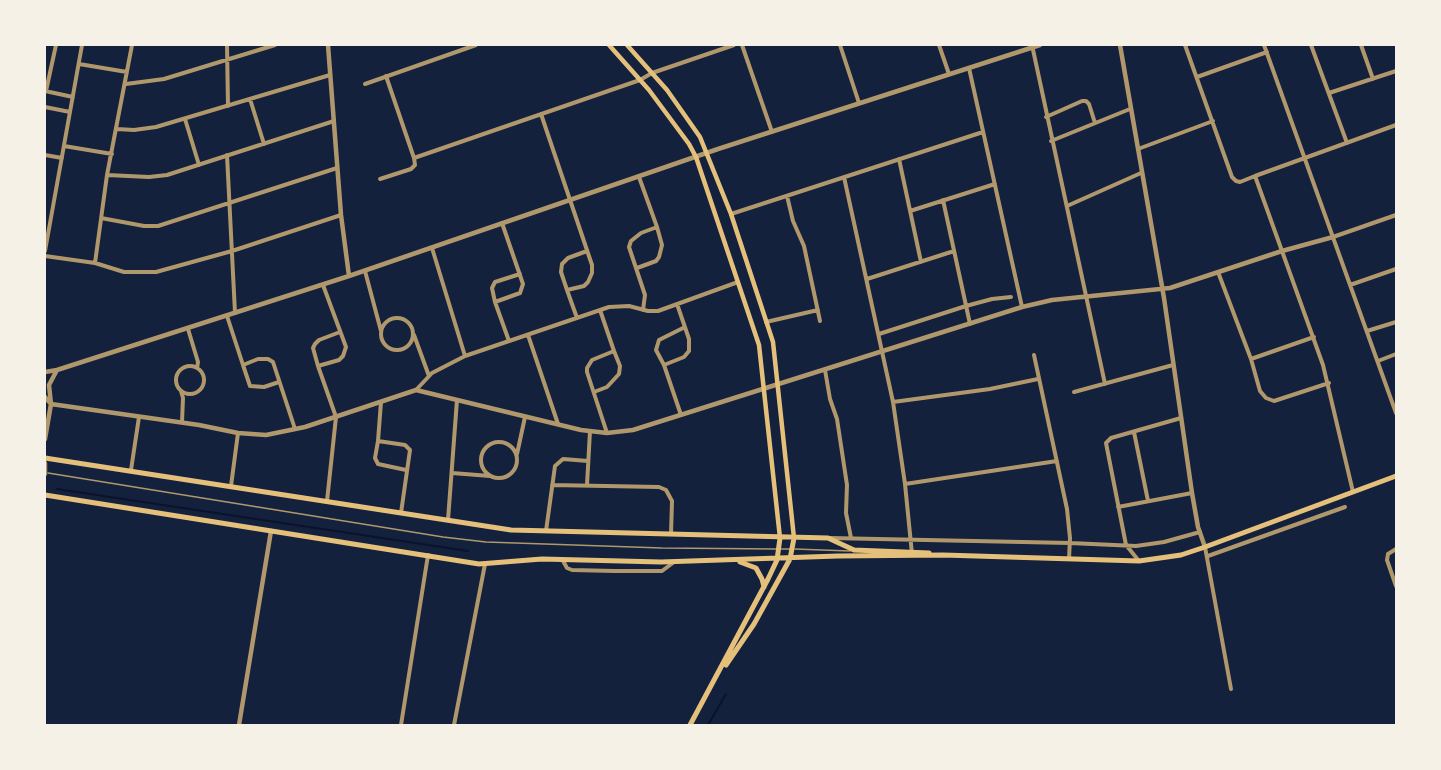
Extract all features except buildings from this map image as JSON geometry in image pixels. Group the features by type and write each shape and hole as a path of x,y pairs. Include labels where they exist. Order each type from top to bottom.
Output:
{"main road":[{"path":"609,45 640,80 689,144 696,157 759,345 780,538 779,549 777,560 764,587 721,671 690,725"},
{"path":"627,45 682,110 708,153 731,214 774,347 794,538 790,559 754,624 721,671"},
{"path":"45,458 511,530 828,538 855,553"},
{"path":"45,495 485,564 561,559 616,562 777,560 855,553 1139,561 1181,555 1396,476"},
{"path":"775,489 789,488"},
{"path":"739,561 756,568 764,587"}],"street":[{"path":"56,45 46,91 73,97"},
{"path":"45,251 82,45"},
{"path":"95,263 107,175 132,45"},
{"path":"227,45 228,106"},
{"path":"126,84 164,79 275,45"},
{"path":"328,45 341,215 349,276"},
{"path":"365,84 476,45"},
{"path":"414,158 734,45"},
{"path":"742,45 772,132"},
{"path":"840,45 859,103"},
{"path":"939,45 949,74"},
{"path":"45,372 235,314 696,157 1040,45"},
{"path":"1120,45 1162,289 1192,493 1200,532 1208,556 1231,689"},
{"path":"1185,45 1232,177 1240,182 1396,125"},
{"path":"1264,45 1396,413"},
{"path":"1311,45 1347,143"},
{"path":"1361,45 1373,79"},
{"path":"1032,46 1105,384"},
{"path":"1197,77 1267,52"},
{"path":"79,64 127,72"},
{"path":"969,68 1022,308"},
{"path":"1329,93 1396,71"},
{"path":"117,129 149,129 330,75"},
{"path":"380,179 411,169 415,165 386,76"},
{"path":"250,99 264,144"},
{"path":"1046,117 1086,101 1095,123"},
{"path":"45,107 70,112"},
{"path":"1051,141 1130,109"},
{"path":"541,114 592,265 591,277 584,286 567,290"},
{"path":"184,119 199,165"},
{"path":"107,175 158,177 334,121"},
{"path":"1137,149 1213,121"},
{"path":"731,214 983,132"},
{"path":"64,146 112,154"},
{"path":"45,155 62,158"},
{"path":"227,155 235,314"},
{"path":"899,159 921,262"},
{"path":"100,218 144,226 158,226 338,167"},
{"path":"1066,206 1141,173"},
{"path":"1255,176 1329,383 1353,492"},
{"path":"637,268 656,261 662,251 657,227 639,177"},
{"path":"844,177 893,402 912,554"},
{"path":"910,211 995,184"},
{"path":"787,196 793,221 804,246 820,321"},
{"path":"943,200 970,324"},
{"path":"416,390 590,431 607,433 633,430 1022,308 1052,300 1162,289 1333,237 1396,214"},
{"path":"45,256 95,263 124,272 156,272 232,251 341,215"},
{"path":"495,302 520,293 523,284 502,224"},
{"path":"643,310 646,298 629,247 640,233 657,227"},
{"path":"432,248 465,356"},
{"path":"577,318 561,272 562,264 568,258 587,250"},
{"path":"867,279 954,251"},
{"path":"1350,285 1396,269"},
{"path":"365,271 381,332 387,346 396,350 406,347 410,344 413,334"},
{"path":"1218,271 1251,359 1260,391 1266,398 1274,401 1329,383"},
{"path":"509,341 492,288 495,282 520,274"},
{"path":"45,397 51,404 182,422 238,434 266,435 295,430 416,390 429,376 443,366 465,356 609,307 629,306 643,310 658,310 738,282"},
{"path":"318,366 339,360 346,347 323,285"},
{"path":"879,334 966,306 1011,297"},
{"path":"664,365 684,357 689,351 689,339 677,304"},
{"path":"594,392 607,387 619,374 620,366 600,310"},
{"path":"766,322 818,310"},
{"path":"227,316 250,386 264,387 279,382"},
{"path":"381,332 385,323 393,318 398,317 411,324 429,376"},
{"path":"1367,332 1396,322"},
{"path":"681,415 664,365 656,350 659,340 685,327"},
{"path":"188,329 198,362 197,368"},
{"path":"327,501 336,417 313,348 319,340 340,332"},
{"path":"528,335 558,424"},
{"path":"1251,359 1314,337"},
{"path":"607,433 587,372 592,360 614,351"},
{"path":"1378,361 1396,354"},
{"path":"1034,355 1067,509 1069,559"},
{"path":"243,365 258,358 268,359 275,367 295,430"},
{"path":"1074,392 1173,365"},
{"path":"181,391 189,394 201,388 203,375 197,368 188,366 180,370 176,383 183,398 182,422"},
{"path":"45,439 51,404 48,379 57,370"},
{"path":"825,370 830,399 837,419 848,485 846,509 851,538"},
{"path":"893,402 990,389 1038,379"},
{"path":"448,521 457,400"},
{"path":"381,402 375,458 378,464 406,470"},
{"path":"131,470 139,417"},
{"path":"452,473 501,478 510,474 516,466 525,417"},
{"path":"1139,561 1126,545 1106,443 1111,438 1181,418"},
{"path":"587,485 590,431"},
{"path":"1134,432 1148,501"},
{"path":"231,486 238,434"},
{"path":"378,441 408,446 410,450 401,513"},
{"path":"492,476 483,469 481,458 490,444 501,442 506,444 514,451 516,457"},
{"path":"546,531 555,466 563,459 588,461"},
{"path":"905,484 1057,461"},
{"path":"45,463 45,473"},
{"path":"552,485 658,487 666,490 670,493 672,501 671,535"},
{"path":"1118,507 1192,493"},
{"path":"1208,556 1345,507"},
{"path":"1289,516 1293,526"},
{"path":"1278,520 1282,530"},
{"path":"239,725 271,531"},
{"path":"828,538 1126,545 1154,544 1200,532"},
{"path":"1396,549 1388,554 1387,560 1396,585"},
{"path":"401,725 428,555"},
{"path":"561,559 567,568 583,570 662,571 674,562"},
{"path":"454,725 485,564"}],"lane":[{"path":"45,473 486,542 662,548 792,549 855,553"},
{"path":"844,552 855,553"}],"waterway":[{"path":"57,489 468,551"},
{"path":"708,725 726,694"}]}
